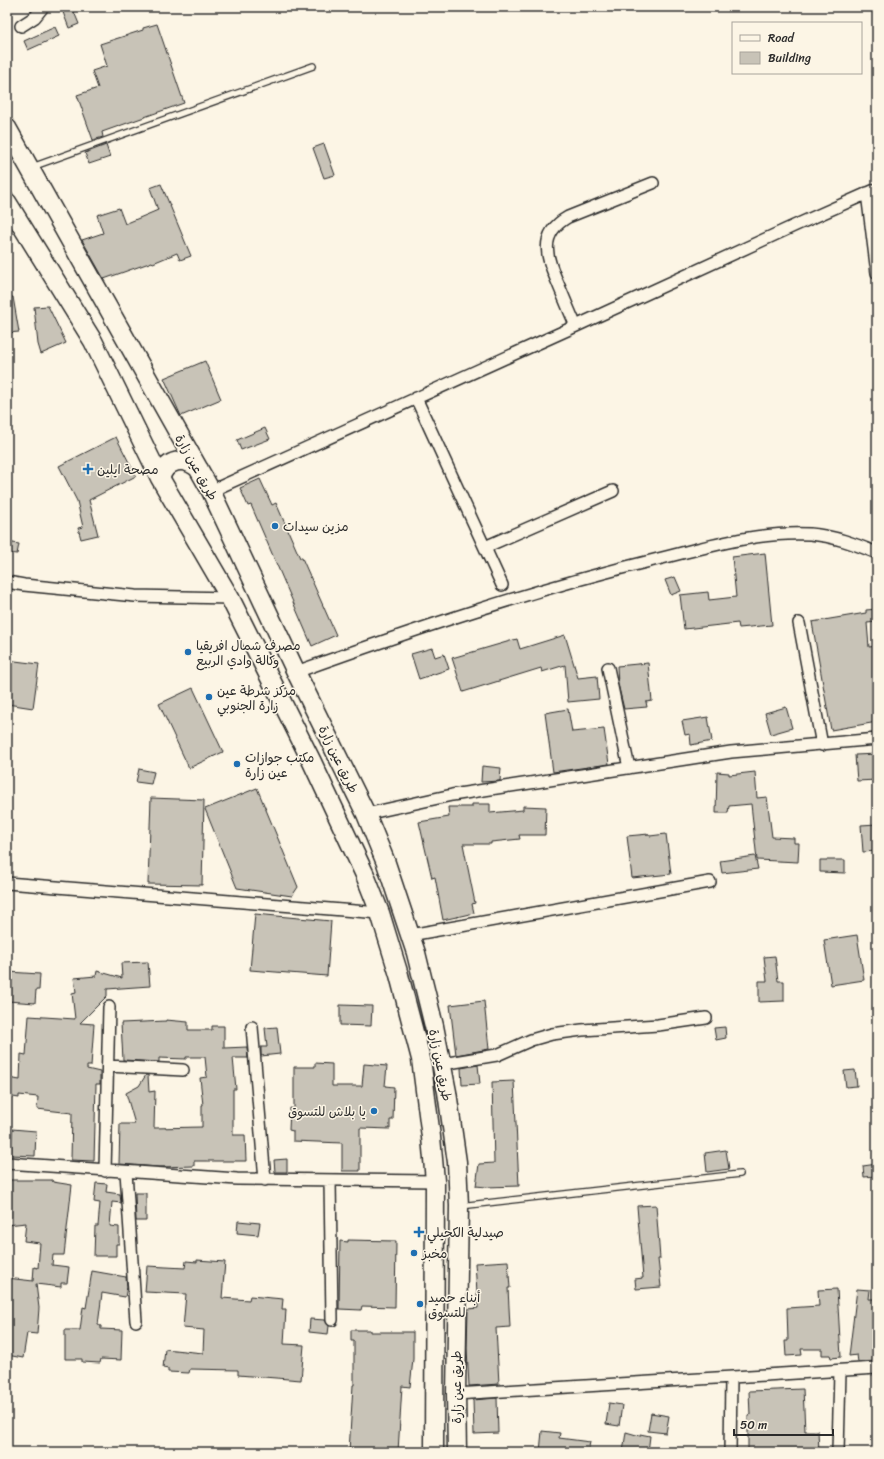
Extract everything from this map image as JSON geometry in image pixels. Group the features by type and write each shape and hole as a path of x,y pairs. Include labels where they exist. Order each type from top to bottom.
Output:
{"main road":[{"name":"طريق عين زارة","path":"7,128 211,491 296,672 366,814 386,863 410,935 425,989 442,1064 457,1162 457,1452"},
{"name":"طريق عين زارة","path":"7,202 13,220 93,341 160,478 230,598 312,762 347,836 380,913 403,990 421,1059 431,1137 435,1181 434,1452"},
{"path":"160,478 162,472 173,462 187,461 199,469"}],"street":[{"path":"22,26 35,17 43,7"},
{"path":"576,326 549,262 547,249 550,235 557,224 568,217 653,184"},
{"path":"211,491 872,191 877,273"},
{"path":"416,398 502,585"},
{"path":"485,547 613,491"},
{"path":"296,672 515,597 629,566 744,539 773,534 810,534 842,539 877,553"},
{"path":"7,582 135,596 230,598"},
{"path":"799,623 822,745"},
{"path":"608,668 629,768"},
{"path":"366,814 452,794 731,752 877,739"},
{"path":"410,935 710,882"},
{"path":"7,883 380,913"},
{"path":"105,1171 109,1007"},
{"path":"442,1064 497,1055 531,1040 552,1034 582,1030 658,1025 706,1018"},
{"path":"252,1027 265,1180"},
{"path":"108,1066 183,1070"},
{"path":"7,1164 265,1180 435,1181"},
{"path":"126,1172 136,1321"},
{"path":"330,1180 332,1320"},
{"path":"456,1394 877,1368"},
{"path":"838,1452 840,1371"},
{"path":"730,1378 730,1452"}],"lane":[{"path":"30,168 313,66"},
{"path":"458,1206 740,1174"}],"building":[{"path":"61,7 72,7 79,24 69,28"},
{"path":"157,24 184,103 102,132 103,137 93,140 77,95 98,88 92,71 107,66 100,44"},
{"path":"55,27 59,36 28,50 24,41"},
{"path":"324,144 335,175 324,178 313,148"},
{"path":"106,145 110,157 89,164 85,153"},
{"path":"161,184 191,256 180,260 177,253 153,263 152,262 104,279 82,240 103,233 97,215 119,208 125,224 158,210 150,188"},
{"path":"7,297 13,297 19,332 7,333"},
{"path":"48,306 66,343 41,354 38,344 34,307"},
{"path":"205,361 221,399 181,416 164,378"},
{"path":"265,428 270,439 241,450 237,440"},
{"path":"116,437 136,476 89,500 98,535 81,539 78,528 83,527 77,501 59,466"},
{"path":"260,479 272,505 276,503 336,635 312,646 251,505 248,506 240,488"},
{"path":"7,542 19,544 17,554 7,553"},
{"path":"765,553 772,625 739,628 738,623 684,629 680,595 708,592 709,600 736,597 732,557"},
{"path":"675,577 681,591 671,595 665,580"},
{"path":"877,609 877,622 867,623 869,647 877,646 877,722 831,730 812,622 866,613 866,610"},
{"path":"565,635 578,678 597,676 599,699 568,702 565,665 542,672 541,668 463,692 452,658 517,639 520,649"},
{"path":"432,648 435,657 444,654 449,669 419,679 411,654"},
{"path":"7,660 39,664 33,708 7,704"},
{"path":"648,663 652,701 646,702 647,707 624,709 618,684 617,666"},
{"path":"193,688 223,752 189,768 159,704"},
{"path":"786,707 792,728 771,734 765,713"},
{"path":"568,709 572,732 604,729 609,764 553,772 545,713"},
{"path":"708,717 712,741 691,745 690,734 685,735 682,721"},
{"path":"877,754 877,780 857,781 855,755"},
{"path":"482,766 501,768 500,781 481,782"},
{"path":"139,769 154,772 151,784 136,782"},
{"path":"717,772 729,773 729,775 755,772 757,798 767,797 772,837 794,838 794,843 799,843 798,862 757,860 751,804 729,806 728,813 716,813"},
{"path":"257,788 298,887 292,896 237,888 205,809"},
{"path":"151,798 204,800 202,885 148,884"},
{"path":"472,804 490,804 490,813 523,810 523,806 546,807 545,835 519,835 520,839 491,842 491,844 463,844 475,903 472,904 474,913 443,920 435,877 432,878 419,822 449,817 448,807 472,807"},
{"path":"877,824 877,851 863,852 861,825"},
{"path":"649,834 650,836 666,834 671,874 632,878 627,836"},
{"path":"755,856 758,869 722,873 720,861"},
{"path":"820,860 845,860 845,873 820,872"},
{"path":"255,914 331,921 327,976 250,970"},
{"path":"857,935 864,980 831,985 824,940"},
{"path":"775,956 778,981 784,981 784,1001 759,1002 759,981 767,981 764,957"},
{"path":"148,962 150,986 107,989 107,996 80,1023 94,1024 91,1066 87,1066 87,1069 100,1072 100,1084 96,1084 94,1161 71,1160 72,1113 37,1109 38,1097 19,1095 19,1098 7,1096 8,1078 20,1080 21,1054 26,1055 29,1016 75,1019 72,993 76,992 74,978 96,976 97,971 122,978 121,963"},
{"path":"8,972 40,974 39,990 36,990 35,1003 7,1001"},
{"path":"484,1001 489,1049 456,1055 450,1005"},
{"path":"340,1005 372,1006 371,1026 340,1025"},
{"path":"166,1020 188,1022 188,1030 212,1030 212,1026 224,1026 224,1048 247,1047 248,1058 233,1058 236,1089 233,1089 233,1135 245,1135 246,1161 194,1161 194,1166 159,1167 119,1164 120,1124 135,1124 126,1093 139,1086 146,1075 148,1075 149,1092 155,1091 154,1128 202,1127 203,1105 200,1078 207,1077 205,1057 186,1057 186,1059 159,1058 159,1062 123,1060 121,1023"},
{"path":"277,1027 280,1054 261,1056 261,1047 267,1047 265,1028"},
{"path":"725,1027 726,1038 716,1040 714,1028"},
{"path":"315,1063 332,1064 332,1086 362,1086 364,1064 387,1066 385,1086 394,1087 393,1120 390,1120 390,1129 360,1128 360,1171 342,1171 342,1143 293,1141 293,1131 289,1130 290,1108 294,1109 294,1067 315,1067"},
{"path":"478,1065 480,1084 462,1085 461,1068"},
{"path":"855,1070 857,1086 846,1087 844,1071"},
{"path":"514,1081 519,1186 476,1186 479,1164 494,1163 492,1082"},
{"path":"12,1129 36,1131 35,1156 11,1155"},
{"path":"726,1150 729,1169 707,1172 705,1153"},
{"path":"287,1159 287,1172 275,1172 274,1160"},
{"path":"877,1164 877,1176 864,1177 863,1166"},
{"path":"7,1180 52,1180 53,1182 72,1185 64,1255 53,1255 52,1265 69,1267 67,1283 61,1283 61,1287 36,1284 39,1308 37,1334 27,1333 23,1358 7,1355 7,1278 33,1281 34,1267 38,1268 40,1243 24,1241 26,1223 7,1225"},
{"path":"96,1183 107,1184 106,1192 120,1194 121,1203 112,1202 110,1226 119,1227 119,1244 116,1244 116,1256 94,1256 95,1226 98,1226 100,1203 94,1202"},
{"path":"135,1193 146,1193 146,1221 136,1221"},
{"path":"656,1205 660,1259 658,1259 661,1287 636,1289 635,1279 643,1278 637,1206"},
{"path":"238,1221 260,1223 258,1235 237,1233"},
{"path":"348,1240 396,1241 395,1307 362,1306 361,1310 339,1309 340,1241 348,1242"},
{"path":"197,1260 225,1262 222,1298 249,1300 250,1296 283,1299 282,1309 286,1309 284,1344 304,1345 301,1380 238,1375 238,1370 190,1369 189,1373 168,1372 168,1369 163,1368 165,1349 203,1353 204,1330 183,1328 186,1294 145,1292 147,1266 185,1268 186,1261 197,1262"},
{"path":"508,1261 510,1327 496,1328 499,1384 469,1386 467,1348 468,1309 478,1308 475,1263"},
{"path":"92,1271 126,1277 127,1287 125,1297 102,1293 98,1325 101,1326 101,1329 122,1330 121,1360 101,1359 100,1363 82,1362 82,1359 65,1359 65,1330 80,1330 83,1307 86,1308"},
{"path":"837,1289 841,1357 831,1358 830,1355 822,1355 822,1349 801,1349 802,1355 786,1356 785,1341 788,1341 787,1308 819,1306 818,1290"},
{"path":"857,1289 870,1290 869,1299 877,1299 877,1361 858,1362 857,1355 849,1356"},
{"path":"310,1319 325,1320 329,1326 328,1334 309,1332"},
{"path":"351,1330 370,1330 370,1332 413,1332 413,1359 410,1387 402,1386 398,1452 349,1452 354,1385 354,1341 351,1341"},
{"path":"803,1389 805,1431 818,1431 819,1452 748,1452 748,1415 750,1415 749,1391"},
{"path":"497,1398 498,1433 474,1434 473,1400"},
{"path":"609,1403 622,1405 619,1426 606,1424"},
{"path":"651,1413 669,1416 666,1433 648,1431"},
{"path":"542,1431 560,1433 559,1438 590,1442 588,1452 540,1452"},
{"path":"626,1432 640,1436 640,1434 650,1436 648,1452 623,1452"}],"place":[{"name":"مصحة ايلين","path":"88,469"},
{"name":"مزين سيدات","path":"275,526"},
{"name":"مصرف شمال افريقيا وكالة وادي الربيع","path":"188,652"},
{"name":"مركز شرطة عين زارة الجنوبي","path":"209,697"},
{"name":"مكتب جوازات عين زارة","path":"237,764"},
{"name":"يا بلاش للتسوق","path":"374,1111"},
{"name":"صيدلية الكحيلي","path":"419,1232"},
{"name":"مخبز","path":"414,1253"},
{"name":"أبناء حميد للتسوق","path":"420,1304"}]}
